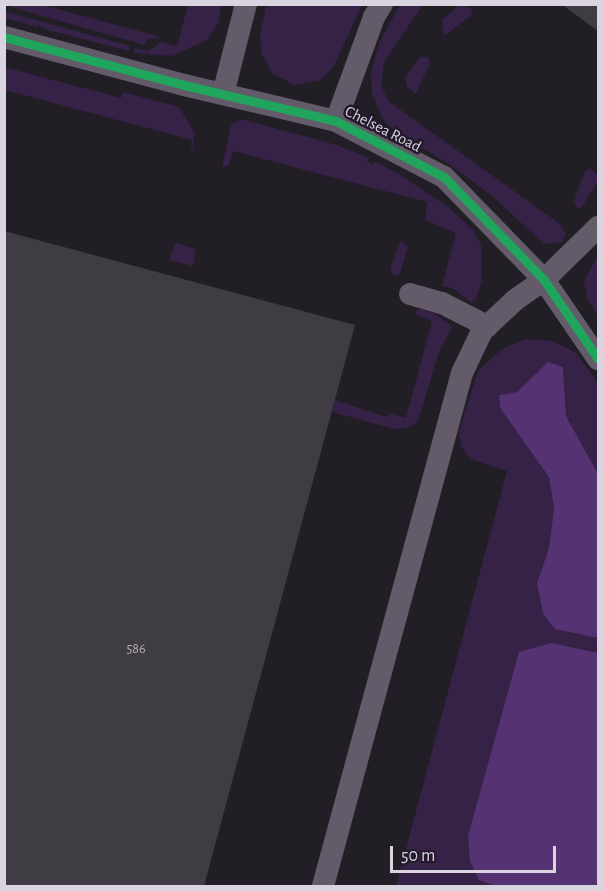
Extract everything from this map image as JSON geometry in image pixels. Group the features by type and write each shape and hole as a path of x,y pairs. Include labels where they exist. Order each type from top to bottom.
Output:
{"street":[{"path":"224,94 246,4"},
{"path":"336,121 382,4"},
{"name":"Chelsea Road","path":"4,37 336,121 444,177 544,280 598,359"},
{"path":"323,886 462,374 487,326 544,280 598,227"},
{"path":"410,294 442,303 487,326"}],"shaded area":[{"path":"266,4 362,5 333,68 320,80 294,85 272,73 262,54 260,37"},
{"path":"4,5 42,5 161,37 146,40 145,45"},
{"path":"188,5 221,5 219,22 207,40 172,56 134,53 135,48 148,51 161,42 177,46"},
{"path":"400,5 423,5 384,62 381,85 388,101 560,224 566,234 562,242 544,244 491,195 449,164 395,132 382,118 372,93 371,72 380,41"},
{"path":"459,5 471,8 473,14 444,36 442,20"},
{"path":"7,12 130,46 129,51 44,29 39,24 37,27 5,18"},
{"path":"420,57 428,57 430,63 416,94 407,87 405,77"},
{"path":"4,67 121,98 123,92 179,107 195,133 191,158 192,140 5,90"},
{"path":"240,119 337,145 368,158 367,161 373,165 375,161 402,176 448,207 474,231 481,245 482,280 476,299 472,303 452,288 442,286 456,233 425,220 427,202 233,151 228,166 222,167 231,125"},
{"path":"590,168 598,175 597,183 581,208 576,207 574,201 585,171"},
{"path":"400,241 408,246 400,274 394,276 390,270"},
{"path":"175,243 196,249 193,266 169,260"},
{"path":"598,255 598,316 588,300 584,281"},
{"path":"421,309 434,313 452,327 439,352 418,421 410,427 395,429 332,412 335,400 386,417 391,414 406,418 432,321 416,315 415,311"},
{"path":"525,339 552,341 575,352 598,383 598,474 566,416 563,367 548,362 517,392 499,395 500,408 549,476 554,508 549,548 537,583 556,629 598,638 598,653 553,643 479,880 495,886 396,886 507,471 471,459 461,447 459,431 478,371 502,349"},
{"path":"548,362 563,367 566,416 598,474 598,638 555,629 543,613 537,583 549,548 554,508 549,477 500,408 499,395 517,392"},
{"path":"552,643 598,653 598,886 495,886 479,880 470,861 468,836 519,652"}],"building":[{"path":"561,4 598,4 598,31"},
{"path":"4,231 355,325 204,886 4,886"}],"cycle path":[{"path":"4,37 184,85 336,121 444,177 544,280 598,359"}]}
